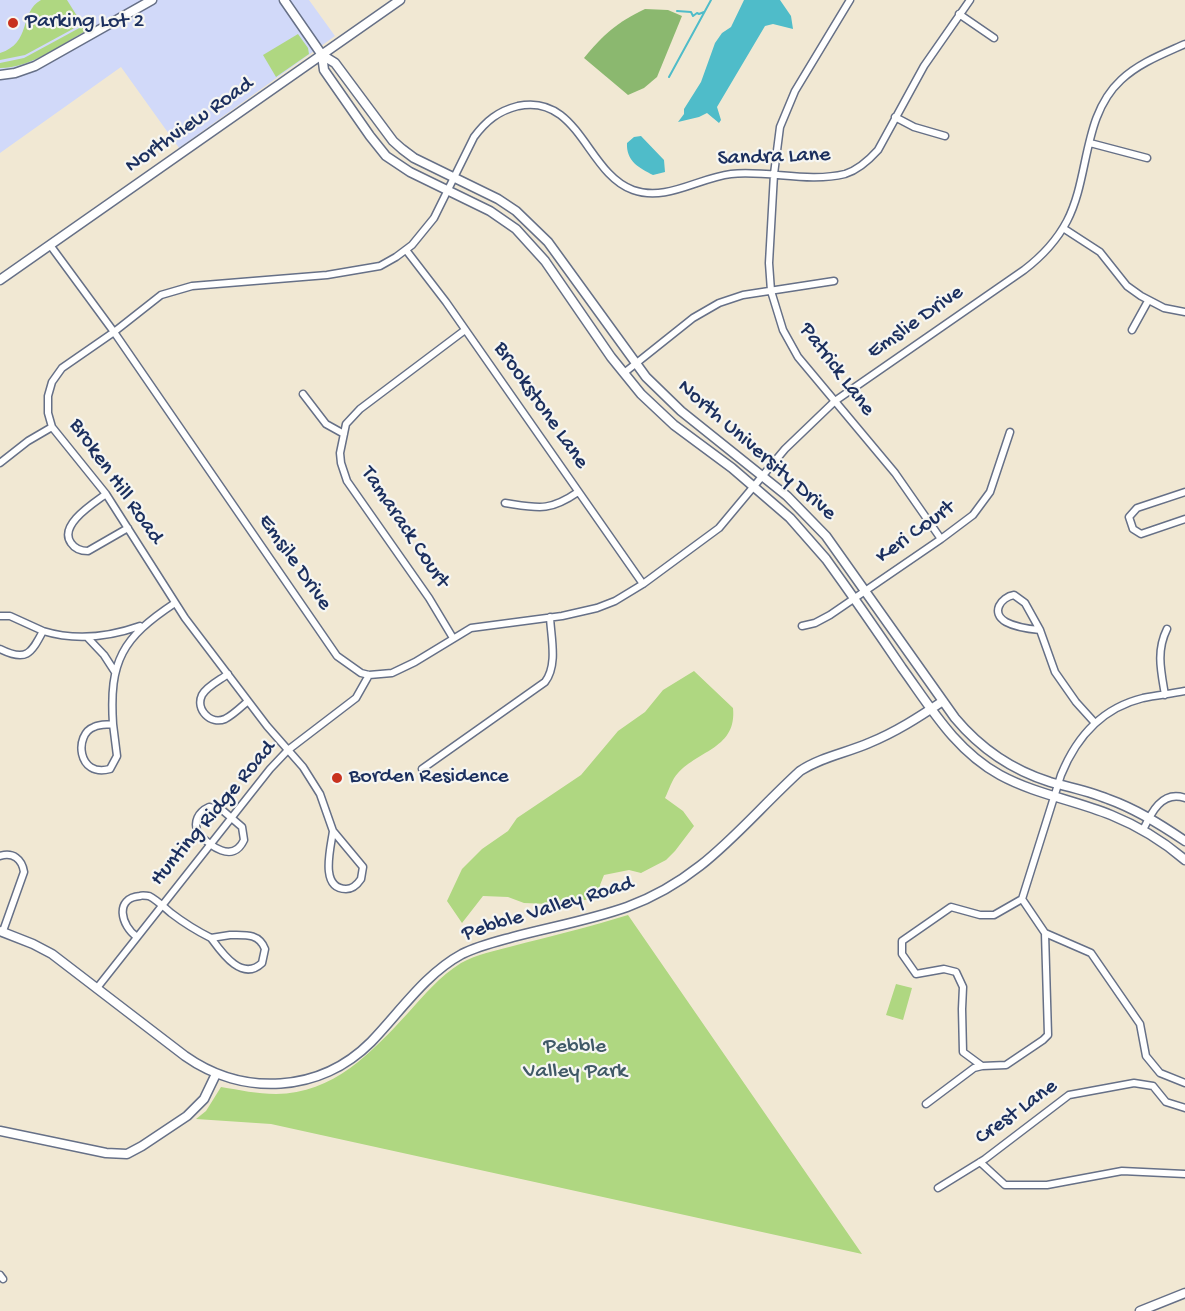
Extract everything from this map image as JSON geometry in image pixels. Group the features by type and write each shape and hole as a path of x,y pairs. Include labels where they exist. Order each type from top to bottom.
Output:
{"street":[{"path":"0,75 29,69 152,0"},
{"name":"North University Drive","path":"284,0 322,55 334,63 402,149 509,206 533,226 548,242 636,364 681,411 794,502 819,528 835,547 969,735 990,752 1023,771 1106,798 1149,817 1185,841"},
{"name":"Northview Road","path":"0,280 399,0"},
{"name":"Patrick Lane","path":"850,0 795,90 777,139 769,263 771,291 778,319 790,345 895,473 941,539"},
{"name":"Sandra Lane","path":"454,178 474,137 483,125 502,111 521,105 545,108 564,117 615,181 638,192 664,193 708,178 729,174 832,176 854,170 873,156 924,66 970,0"},
{"path":"959,14 994,38"},
{"name":"Emslie Drive","path":"550,617 597,608 615,601 643,584 719,528 785,449 835,401 1024,270 1046,250 1063,228 1077,193 1102,105 1121,79 1139,66 1185,44"},
{"name":"North University Drive","path":"322,55 324,70 378,147 396,164 502,219 529,241 641,394 806,534 931,709 964,750 1011,781 1054,798 1110,814 1143,830 1185,860"},
{"path":"362,125 375,117"},
{"path":"895,117 914,127 945,136"},
{"path":"1090,143 1147,158"},
{"name":"Broken Hill Road","path":"333,831 313,781 248,702 175,603 106,494 52,427 47,404 52,382 62,368 114,332 161,295 192,286 327,275 380,266 406,250 429,226 454,178"},
{"path":"502,219 509,206"},
{"path":"1063,228 1100,252 1127,286 1148,301 1164,308 1185,312"},
{"name":"Emsile Drive","path":"50,245 114,332 337,656 361,673 369,675"},
{"name":"Brookstone Lane","path":"406,250 465,330 643,584"},
{"path":"624,373 693,318 711,307 743,296 834,280"},
{"path":"1132,330 1148,301"},
{"path":"592,330 604,321"},
{"name":"Tamarack Court","path":"453,638 429,598 347,481 340,453 346,424 360,408 465,330"},
{"path":"303,394 326,424 344,434"},
{"path":"0,463 28,441 52,427"},
{"name":"Keri Court","path":"802,626 823,619 854,599 973,515 986,498 996,478 1010,432"},
{"path":"505,503 536,508 547,507 562,503 579,492"},
{"path":"1185,492 1137,508 1129,517 1133,529 1144,534 1185,519"},
{"path":"106,494 70,525 68,537 72,545 80,550 91,550 128,528"},
{"path":"1040,630 1006,622 998,612 1000,603 1010,596 1019,597 1029,609 1040,630 1055,672 1076,702 1095,723"},
{"path":"113,724 94,726 83,738 85,761 88,767 95,771 110,769 117,759 112,699 115,672 125,649 144,625 175,603"},
{"path":"0,616 10,616 43,631 87,637 111,634 144,625"},
{"path":"369,675 392,673 415,662 471,628 550,617 553,663 552,673 545,682 422,769"},
{"path":"1165,695 1160,648 1167,629"},
{"path":"0,649 14,655 25,655 32,649 43,631"},
{"path":"87,637 115,672"},
{"path":"228,674 204,693 200,704 204,714 209,718 222,720 248,702"},
{"name":"Hunting Ridge Road","path":"97,988 261,779 288,750 356,698 369,675"},
{"path":"982,1066 963,1052 963,987 956,972 944,969 916,974 902,954 902,941 951,907 980,915 994,915 1022,899 1058,784 1073,748 1095,723 1124,705 1144,698 1185,691"},
{"name":"Pebble Valley Road","path":"2,931 52,954 185,1056 216,1074 244,1082 273,1085 306,1080 334,1070 361,1051 429,979 450,961 484,945 611,912 657,894 703,865 810,764 868,744 901,728 943,701"},
{"path":"1143,830 1154,809 1165,799 1175,795 1185,798"},
{"path":"209,807 217,807 231,817 244,830 244,840 241,846 233,852 226,852 210,844 196,829 196,820 200,813 209,807"},
{"path":"333,831 363,867 362,879 351,888 339,888 329,876 333,831"},
{"path":"0,856 18,858 23,865 24,872 2,931"},
{"path":"137,937 127,928 122,913 126,903 135,897 146,896 189,926 211,938 224,955 243,969 256,968 265,959 266,949 258,938 230,935 211,938"},
{"path":"926,1104 974,1068 1006,1065 1048,1035 1045,933 1022,899"},
{"path":"1045,933 1091,953 1140,1024 1146,1056 1160,1073 1185,1083"},
{"path":"0,1131 106,1154 127,1154 187,1116 204,1099 216,1074"},
{"name":"Crest Lane","path":"938,1188 980,1162 1069,1095 1134,1083 1153,1086 1166,1102 1185,1108"},
{"path":"980,1162 1005,1185 1047,1185 1122,1171 1185,1174"},
{"path":"1140,1311 1185,1293"}],"shaded area":[{"path":"0,0 309,0 335,36 179,148 121,67 0,153"}],"green space":[{"path":"41,0 67,0 82,24 25,55 0,60 0,53 17,42 34,5"},
{"path":"645,9 668,10 682,16 657,77 644,88 628,95 584,58 611,30"},
{"path":"83,26 86,31 45,55 23,64 0,68 0,63 24,58"},
{"path":"298,34 308,48 309,54 276,77 263,55"},
{"path":"694,671 733,708 733,721 723,740 676,775 665,798 683,811 694,826 675,851 666,860 641,873 629,870 604,875 600,885 602,893 593,899 549,904 524,903 508,897 483,896 462,923 447,901 462,869 482,849 508,831 517,818 581,775 618,731 645,712 663,690"},
{"name":"Pebble Valley Park","path":"628,915 862,1254 271,1124 196,1119 206,1111 221,1087 276,1094 316,1087 333,1079 365,1056 439,980 467,960"},
{"path":"896,984 912,988 903,1020 886,1015"}],"water":[{"path":"744,0 780,0 791,16 793,29 773,24 765,26 717,107 721,120 719,123 707,113 678,122 701,82 715,43 722,33 731,27"},
{"path":"641,136 664,160 665,172 653,175 638,167 631,159 627,143 634,137"}],"waterway":[{"path":"669,77 711,0"},
{"path":"677,11 691,12 693,16 704,12"}],"place":[{"name":"Parking Lot 2","path":"13,23"},
{"name":"Borden Residence","path":"337,778"}]}
